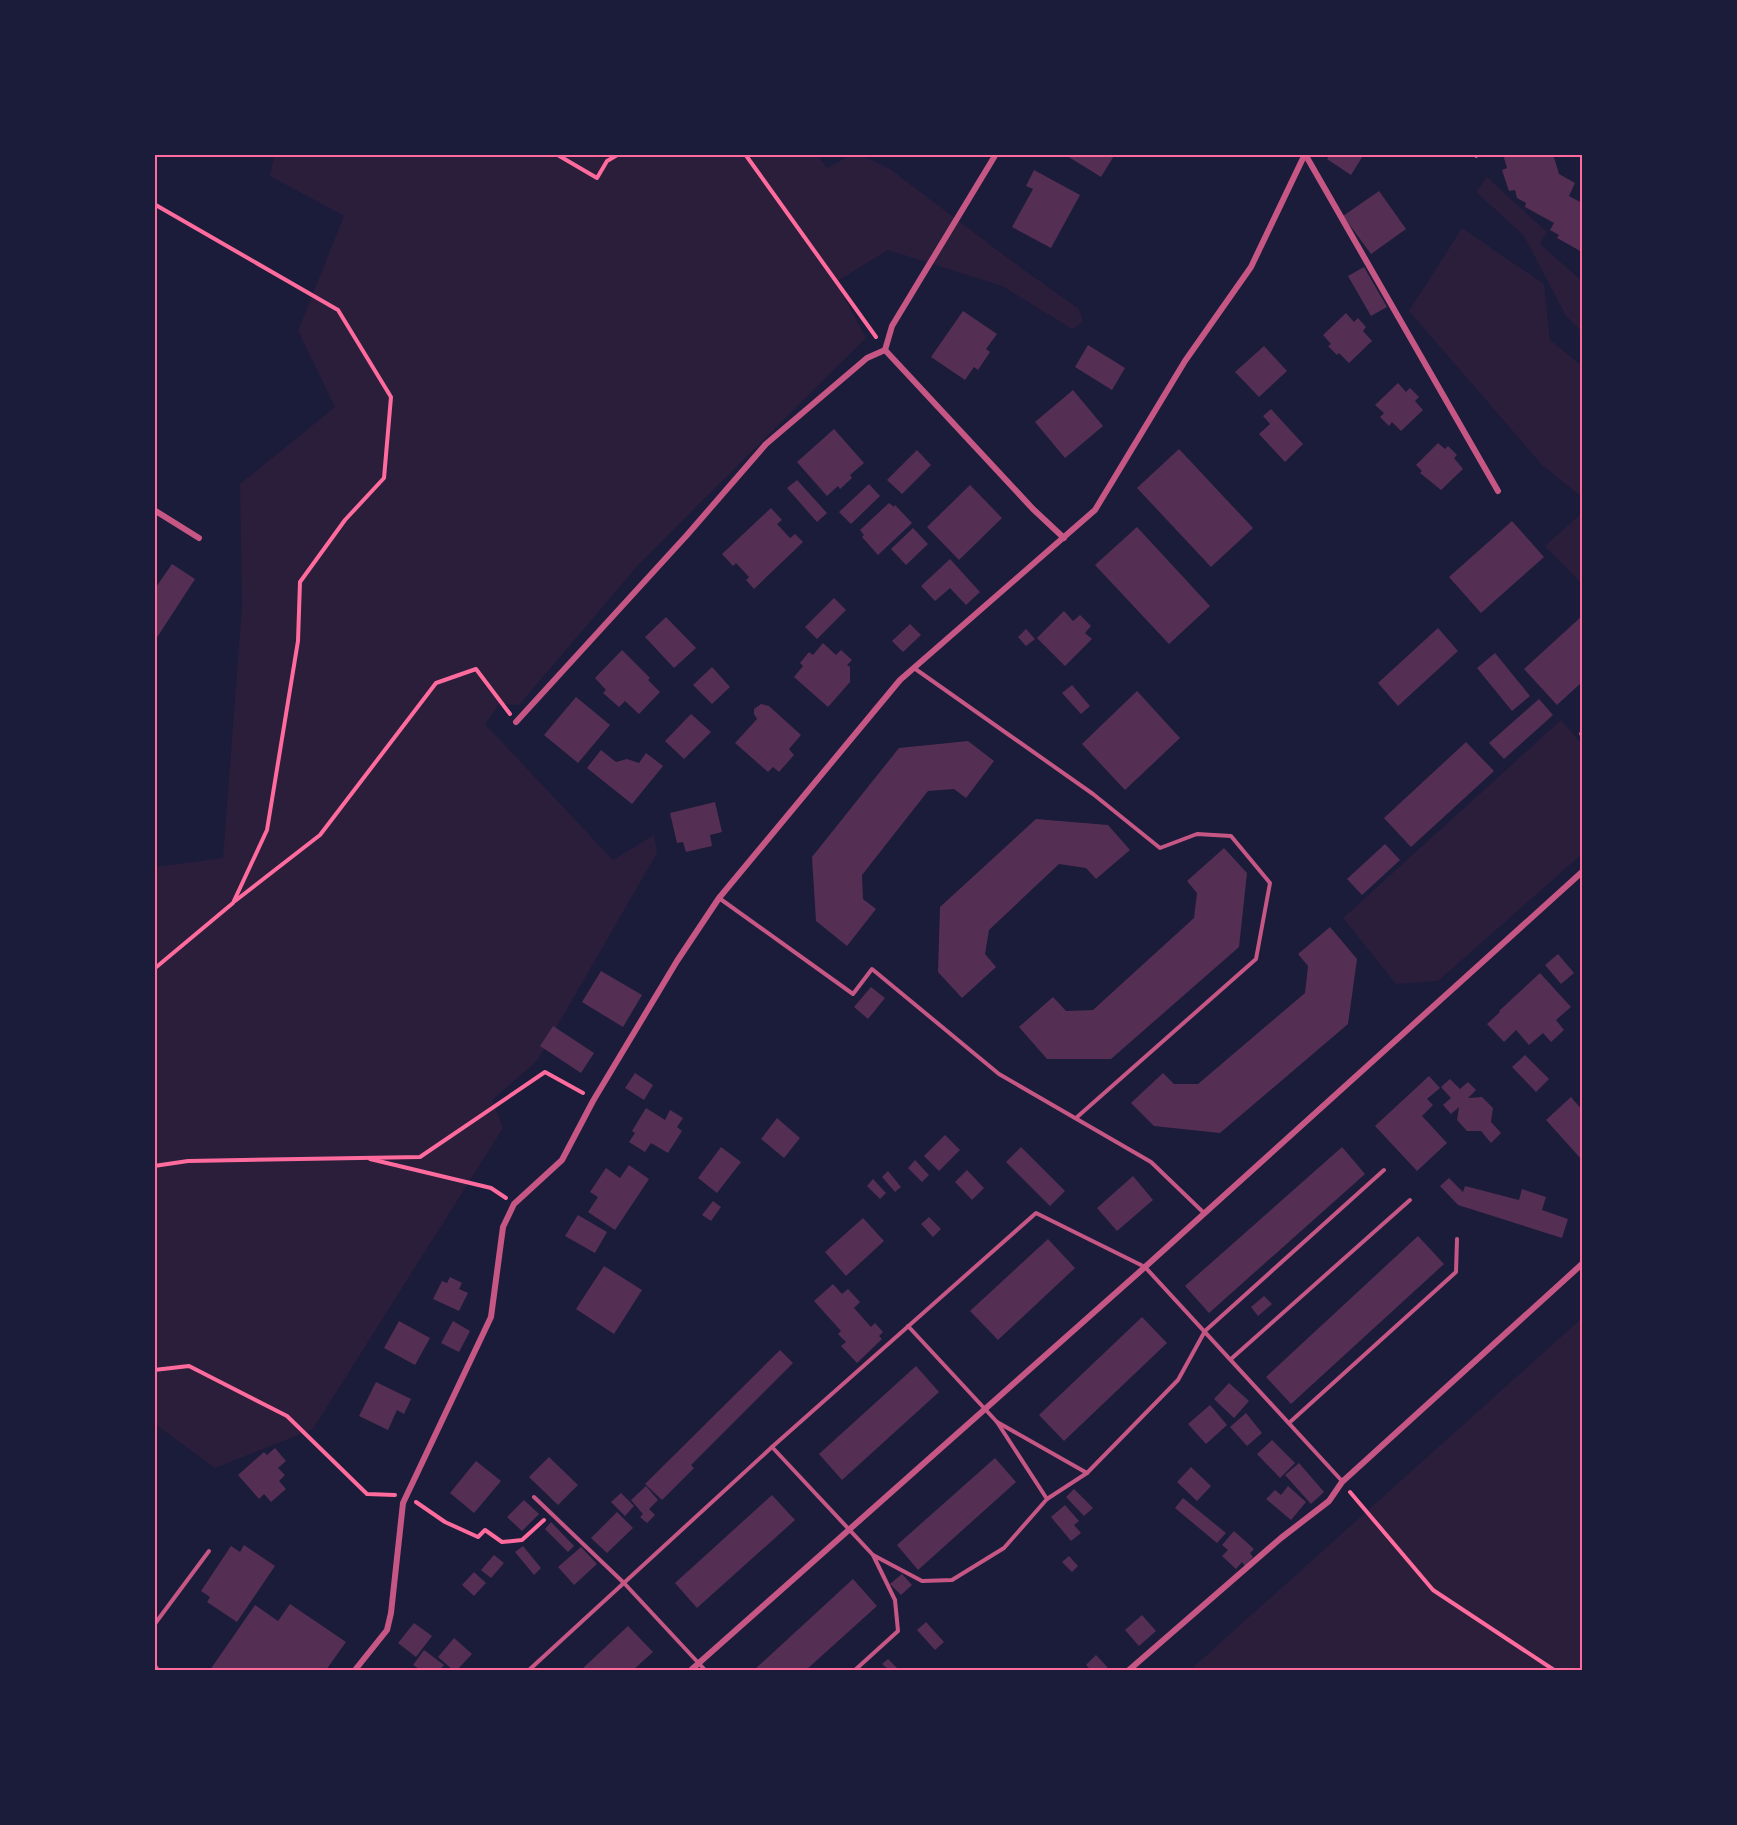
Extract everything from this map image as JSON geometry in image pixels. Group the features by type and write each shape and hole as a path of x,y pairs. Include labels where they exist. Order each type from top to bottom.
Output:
{"street":[{"path":"516,722 687,535 765,444 867,358 885,350 892,326 996,154"},
{"path":"1305,154 1498,491"},
{"path":"355,1671 387,1630 391,1613 400,1521 406,1495 491,1317 503,1227 513,1204 561,1160 593,1101 677,961 719,898 900,680 1095,510 1185,361 1251,267 1305,154"},
{"path":"885,350 1033,509 1064,538"},
{"path":"154,510 199,538"},
{"path":"692,1671 1145,1267 1582,872"},
{"path":"1129,1671 1141,1658 1281,1538 1329,1501 1342,1482 1582,1264"}],"lane":[{"path":"914,668 1093,794 1160,848 1197,834 1232,836 1270,883 1256,959 1076,1118"},
{"path":"719,898 853,994 872,969 999,1074 1151,1162 1204,1213"},
{"path":"873,1555 922,1581 952,1580 1004,1548 1047,1499 1087,1473 1178,1380 1205,1331 1384,1170"},
{"path":"1231,1359 1410,1200"},
{"path":"529,1671 772,1447 1036,1213 1145,1267 1342,1482"},
{"path":"1288,1423 1456,1272 1457,1239"},
{"path":"908,1326 996,1422 1047,1499"},
{"path":"996,1422 1087,1473"},
{"path":"772,1447 873,1555 895,1600 898,1631 855,1671"},
{"path":"534,1497 624,1583 705,1671"},
{"path":"154,1625 209,1551"},
{"path":"154,1664 158,1671"}],"path":[{"path":"556,154 597,178 607,161 619,154"},
{"path":"745,154 885,350"},
{"path":"154,204 338,310 391,397 384,478 345,520 300,582 298,641 267,830 233,903"},
{"path":"154,969 320,835 436,683 477,669 516,722"},
{"path":"154,1166 188,1161 420,1157 545,1072 593,1101"},
{"path":"364,1158 491,1188 513,1204"},
{"path":"154,1370 189,1366 287,1416 367,1494 406,1495 445,1522 478,1537 485,1530 502,1542 522,1540 551,1514"},
{"path":"1342,1482 1433,1590 1554,1671"}],"shaded area":[{"path":"824,154 820,159 827,168 851,155 860,154 890,169 1079,309 1083,322 1072,329 1002,286 888,250 836,282 866,338 639,564 519,705 499,704 485,724 613,860 654,835 657,853 537,1061 492,1100 503,1128 313,1429 215,1468 155,1424 155,867 223,858 242,606 240,484 335,407 298,331 344,216 270,176 274,155"},
{"path":"1487,177 1547,232 1540,244 1582,281 1582,332 1566,316 1524,236 1476,192"},
{"path":"1462,228 1544,284 1550,340 1582,366 1582,497 1542,465 1409,311"},
{"path":"1582,513 1582,584 1545,546"},
{"path":"1561,720 1582,744 1582,854 1438,981 1396,984 1343,918"},
{"path":"1582,1318 1582,1670 1190,1670"}],"building":[{"path":"1064,154 1115,154 1101,177"},
{"path":"1330,154 1364,154 1351,175 1327,159"},
{"path":"1506,154 1553,154 1559,174 1575,183 1569,196 1582,203 1582,252 1557,238 1559,235 1550,230 1554,223 1525,207 1526,203 1517,198 1515,190 1509,191 1502,170 1507,168 1504,158"},
{"path":"1034,170 1080,195 1051,248 1012,227 1033,189 1026,186"},
{"path":"1379,191 1406,229 1371,254 1343,216"},
{"path":"1364,267 1387,307 1371,316 1348,276"},
{"path":"963,311 997,334 986,349 990,352 978,370 974,367 965,380 931,357"},
{"path":"1346,313 1354,322 1358,318 1366,327 1363,331 1372,341 1349,363 1328,346 1331,344 1323,335"},
{"path":"1088,345 1125,368 1112,390 1075,367"},
{"path":"1264,346 1287,371 1259,397 1235,372"},
{"path":"1398,383 1406,392 1410,388 1419,397 1415,401 1423,410 1401,431 1392,422 1389,426 1380,417 1384,413 1375,405"},
{"path":"1073,390 1103,426 1065,458 1035,422"},
{"path":"1271,409 1303,444 1285,462 1259,434 1270,424 1263,416"},
{"path":"834,429 864,463 850,475 852,478 840,489 838,486 827,496 797,462"},
{"path":"1438,443 1445,449 1448,446 1457,455 1454,458 1463,469 1441,490 1420,473 1422,471 1416,465"},
{"path":"1179,449 1253,528 1211,567 1137,488"},
{"path":"917,450 931,465 902,494 887,480"},
{"path":"797,480 827,513 817,522 787,488"},
{"path":"869,484 880,496 851,524 839,512"},
{"path":"970,485 1002,518 959,560 927,527"},
{"path":"889,503 894,507 895,505 912,523 878,555 862,537 864,535 860,530"},
{"path":"771,508 782,520 777,524 790,538 795,534 803,542 754,589 746,580 749,577 736,563 733,566 722,554"},
{"path":"1512,521 1544,557 1481,613 1449,577"},
{"path":"1137,527 1210,606 1169,644 1095,565"},
{"path":"913,528 928,544 906,565 891,549"},
{"path":"950,559 980,592 966,605 950,588 935,601 921,586"},
{"path":"172,564 195,579 154,642 154,590"},
{"path":"834,598 846,610 817,639 805,627"},
{"path":"1064,611 1073,621 1080,615 1091,626 1085,633 1092,639 1065,666 1037,638"},
{"path":"1582,616 1582,682 1557,705 1524,669"},
{"path":"666,617 696,648 674,668 645,637"},
{"path":"910,624 921,635 903,652 892,641"},
{"path":"1438,628 1458,651 1398,706 1378,683"},
{"path":"1026,629 1035,639 1026,646 1018,637"},
{"path":"823,643 836,655 841,650 852,660 847,665 850,667 850,682 828,707 794,677 803,666 800,663 809,652 813,655"},
{"path":"622,650 650,678 648,680 660,692 639,714 625,701 619,707 603,693 606,690 595,678"},
{"path":"1495,653 1530,696 1512,711 1477,668"},
{"path":"712,667 730,687 712,704 693,685"},
{"path":"1072,685 1090,706 1081,714 1062,693"},
{"path":"1137,691 1180,738 1125,790 1082,744"},
{"path":"576,697 610,725 578,763 544,735"},
{"path":"1539,699 1553,715 1504,759 1489,743"},
{"path":"761,704 769,706 801,735 789,749 794,755 779,772 773,767 768,772 735,743 757,719 754,709"},
{"path":"691,714 711,732 684,759 665,741"},
{"path":"968,741 994,761 966,798 954,789 928,791 862,875 863,899 876,909 847,946 816,921 812,857 899,748"},
{"path":"1466,742 1494,771 1411,847 1384,818"},
{"path":"601,750 616,762 627,759 639,763 646,753 663,766 632,804 587,768"},
{"path":"715,802 722,832 710,835 712,846 686,852 683,842 677,843 670,813"},
{"path":"1036,819 1108,825 1130,850 1096,879 1086,868 1059,864 989,930 985,954 996,967 962,998 938,972 940,907"},
{"path":"1385,844 1400,860 1362,895 1347,879"},
{"path":"1224,848 1247,873 1239,947 1111,1059 1047,1059 1019,1027 1053,997 1066,1011 1093,1010 1194,918 1197,893 1187,881"},
{"path":"1330,927 1357,959 1348,1024 1220,1133 1154,1126 1131,1103 1163,1073 1174,1084 1198,1084 1305,993 1308,966 1298,954"},
{"path":"1558,954 1574,973 1561,984 1545,965"},
{"path":"601,971 642,995 623,1027 582,1002"},
{"path":"1540,973 1571,1007 1556,1020 1564,1030 1551,1042 1543,1033 1529,1045 1516,1030 1504,1042 1487,1024"},
{"path":"871,987 885,998 868,1019 854,1007"},
{"path":"553,1026 594,1053 581,1073 540,1046"},
{"path":"1525,1055 1549,1079 1536,1092 1512,1067"},
{"path":"635,1073 653,1085 644,1100 625,1088"},
{"path":"1429,1076 1440,1088 1427,1099 1433,1105 1422,1116 1447,1143 1417,1171 1375,1126"},
{"path":"1450,1079 1460,1089 1468,1082 1476,1090 1468,1098 1482,1097 1493,1108 1491,1122 1501,1133 1491,1143 1481,1131 1467,1131 1457,1120 1459,1107 1451,1114 1443,1105 1451,1098 1441,1087"},
{"path":"1571,1097 1582,1110 1582,1160 1546,1120"},
{"path":"646,1108 665,1120 670,1110 683,1118 677,1127 682,1131 668,1153 651,1143 645,1152 629,1142 635,1133 632,1131"},
{"path":"777,1118 800,1138 784,1158 761,1139"},
{"path":"945,1135 960,1150 939,1171 924,1156"},
{"path":"721,1147 741,1162 717,1193 698,1178"},
{"path":"1021,1147 1065,1191 1050,1206 1006,1162"},
{"path":"1342,1147 1365,1174 1209,1313 1185,1286"},
{"path":"915,1160 929,1175 922,1182 908,1168"},
{"path":"629,1165 649,1179 615,1230 588,1212 598,1197 590,1192 606,1168 620,1178"},
{"path":"967,1170 984,1188 972,1200 955,1182"},
{"path":"888,1171 901,1187 895,1192 882,1177"},
{"path":"1133,1176 1153,1200 1117,1231 1097,1208"},
{"path":"1449,1178 1463,1192 1465,1186 1519,1200 1522,1189 1546,1197 1542,1210 1568,1219 1562,1238 1458,1205 1440,1186"},
{"path":"873,1179 886,1193 880,1199 867,1186"},
{"path":"713,1201 721,1207 711,1221 702,1215"},
{"path":"578,1215 607,1232 595,1253 565,1236"},
{"path":"929,1217 941,1229 933,1237 921,1224"},
{"path":"863,1218 884,1241 846,1276 825,1252"},
{"path":"1418,1236 1444,1264 1291,1404 1266,1377"},
{"path":"1048,1239 1075,1268 998,1340 970,1311"},
{"path":"604,1266 642,1290 614,1334 576,1309"},
{"path":"450,1277 462,1283 459,1289 468,1293 459,1311 433,1299 442,1281 447,1283"},
{"path":"833,1284 842,1294 848,1289 860,1302 854,1308 871,1327 875,1323 883,1332 879,1336 882,1339 857,1363 841,1346 846,1342 838,1334 841,1331 814,1301"},
{"path":"1264,1296 1272,1304 1258,1316 1251,1307"},
{"path":"1142,1317 1167,1343 1064,1441 1039,1415"},
{"path":"399,1321 430,1338 415,1365 384,1348"},
{"path":"453,1321 470,1331 459,1352 441,1343"},
{"path":"780,1350 793,1363 691,1465 694,1468 662,1500 645,1484"},
{"path":"916,1366 939,1392 842,1480 819,1454"},
{"path":"376,1382 411,1399 404,1414 397,1410 388,1430 359,1416"},
{"path":"1229,1383 1249,1401 1234,1418 1214,1399"},
{"path":"1210,1405 1227,1425 1206,1444 1188,1424"},
{"path":"1246,1413 1262,1433 1247,1446 1230,1427"},
{"path":"1272,1440 1295,1463 1280,1478 1257,1454"},
{"path":"275,1448 286,1461 278,1468 285,1475 279,1481 286,1489 271,1502 264,1494 259,1499 238,1475 264,1452 267,1455"},
{"path":"549,1457 578,1485 558,1505 529,1477"},
{"path":"995,1458 1016,1482 918,1570 897,1545"},
{"path":"476,1461 501,1481 474,1513 450,1493"},
{"path":"1299,1463 1324,1492 1311,1504 1285,1475"},
{"path":"1191,1467 1211,1486 1197,1501 1177,1482"},
{"path":"646,1486 658,1500 649,1509 655,1515 647,1523 640,1517 643,1514 631,1500"},
{"path":"1288,1486 1306,1502 1291,1520 1266,1499 1275,1490 1281,1495"},
{"path":"1074,1489 1093,1508 1084,1516 1066,1497"},
{"path":"621,1493 634,1506 625,1516 611,1502"},
{"path":"772,1495 795,1520 697,1608 675,1583"},
{"path":"1183,1498 1226,1533 1217,1543 1175,1508"},
{"path":"524,1500 539,1514 522,1531 507,1517"},
{"path":"1065,1505 1079,1521 1074,1525 1081,1533 1071,1541 1051,1517"},
{"path":"617,1512 633,1528 607,1553 591,1538"},
{"path":"551,1522 574,1546 568,1552 545,1529"},
{"path":"1234,1531 1254,1549 1250,1553 1253,1557 1245,1566 1242,1562 1236,1569 1222,1556 1228,1550 1222,1545"},
{"path":"244,1545 275,1566 237,1622 207,1602 210,1597 201,1591 231,1546 240,1552"},
{"path":"523,1546 541,1568 534,1575 515,1552"},
{"path":"581,1547 597,1564 574,1585 558,1567"},
{"path":"494,1555 504,1563 491,1578 481,1570"},
{"path":"1069,1556 1078,1566 1072,1572 1062,1562"},
{"path":"474,1572 486,1583 474,1596 462,1585"},
{"path":"902,1574 912,1585 901,1595 890,1584"},
{"path":"853,1579 877,1606 806,1670 754,1670"},
{"path":"290,1604 346,1642 326,1670 210,1670 255,1605 278,1621"},
{"path":"1142,1615 1156,1631 1139,1646 1125,1630"},
{"path":"926,1622 944,1642 935,1650 917,1630"},
{"path":"414,1623 432,1636 416,1657 398,1643"},
{"path":"628,1626 653,1652 633,1670 581,1670"},
{"path":"454,1638 472,1654 457,1670 453,1670 438,1657"},
{"path":"424,1650 444,1665 440,1670 421,1670 413,1665"},
{"path":"1096,1655 1110,1670 1091,1670 1086,1665"},
{"path":"888,1659 899,1670 889,1670 882,1664"}]}
